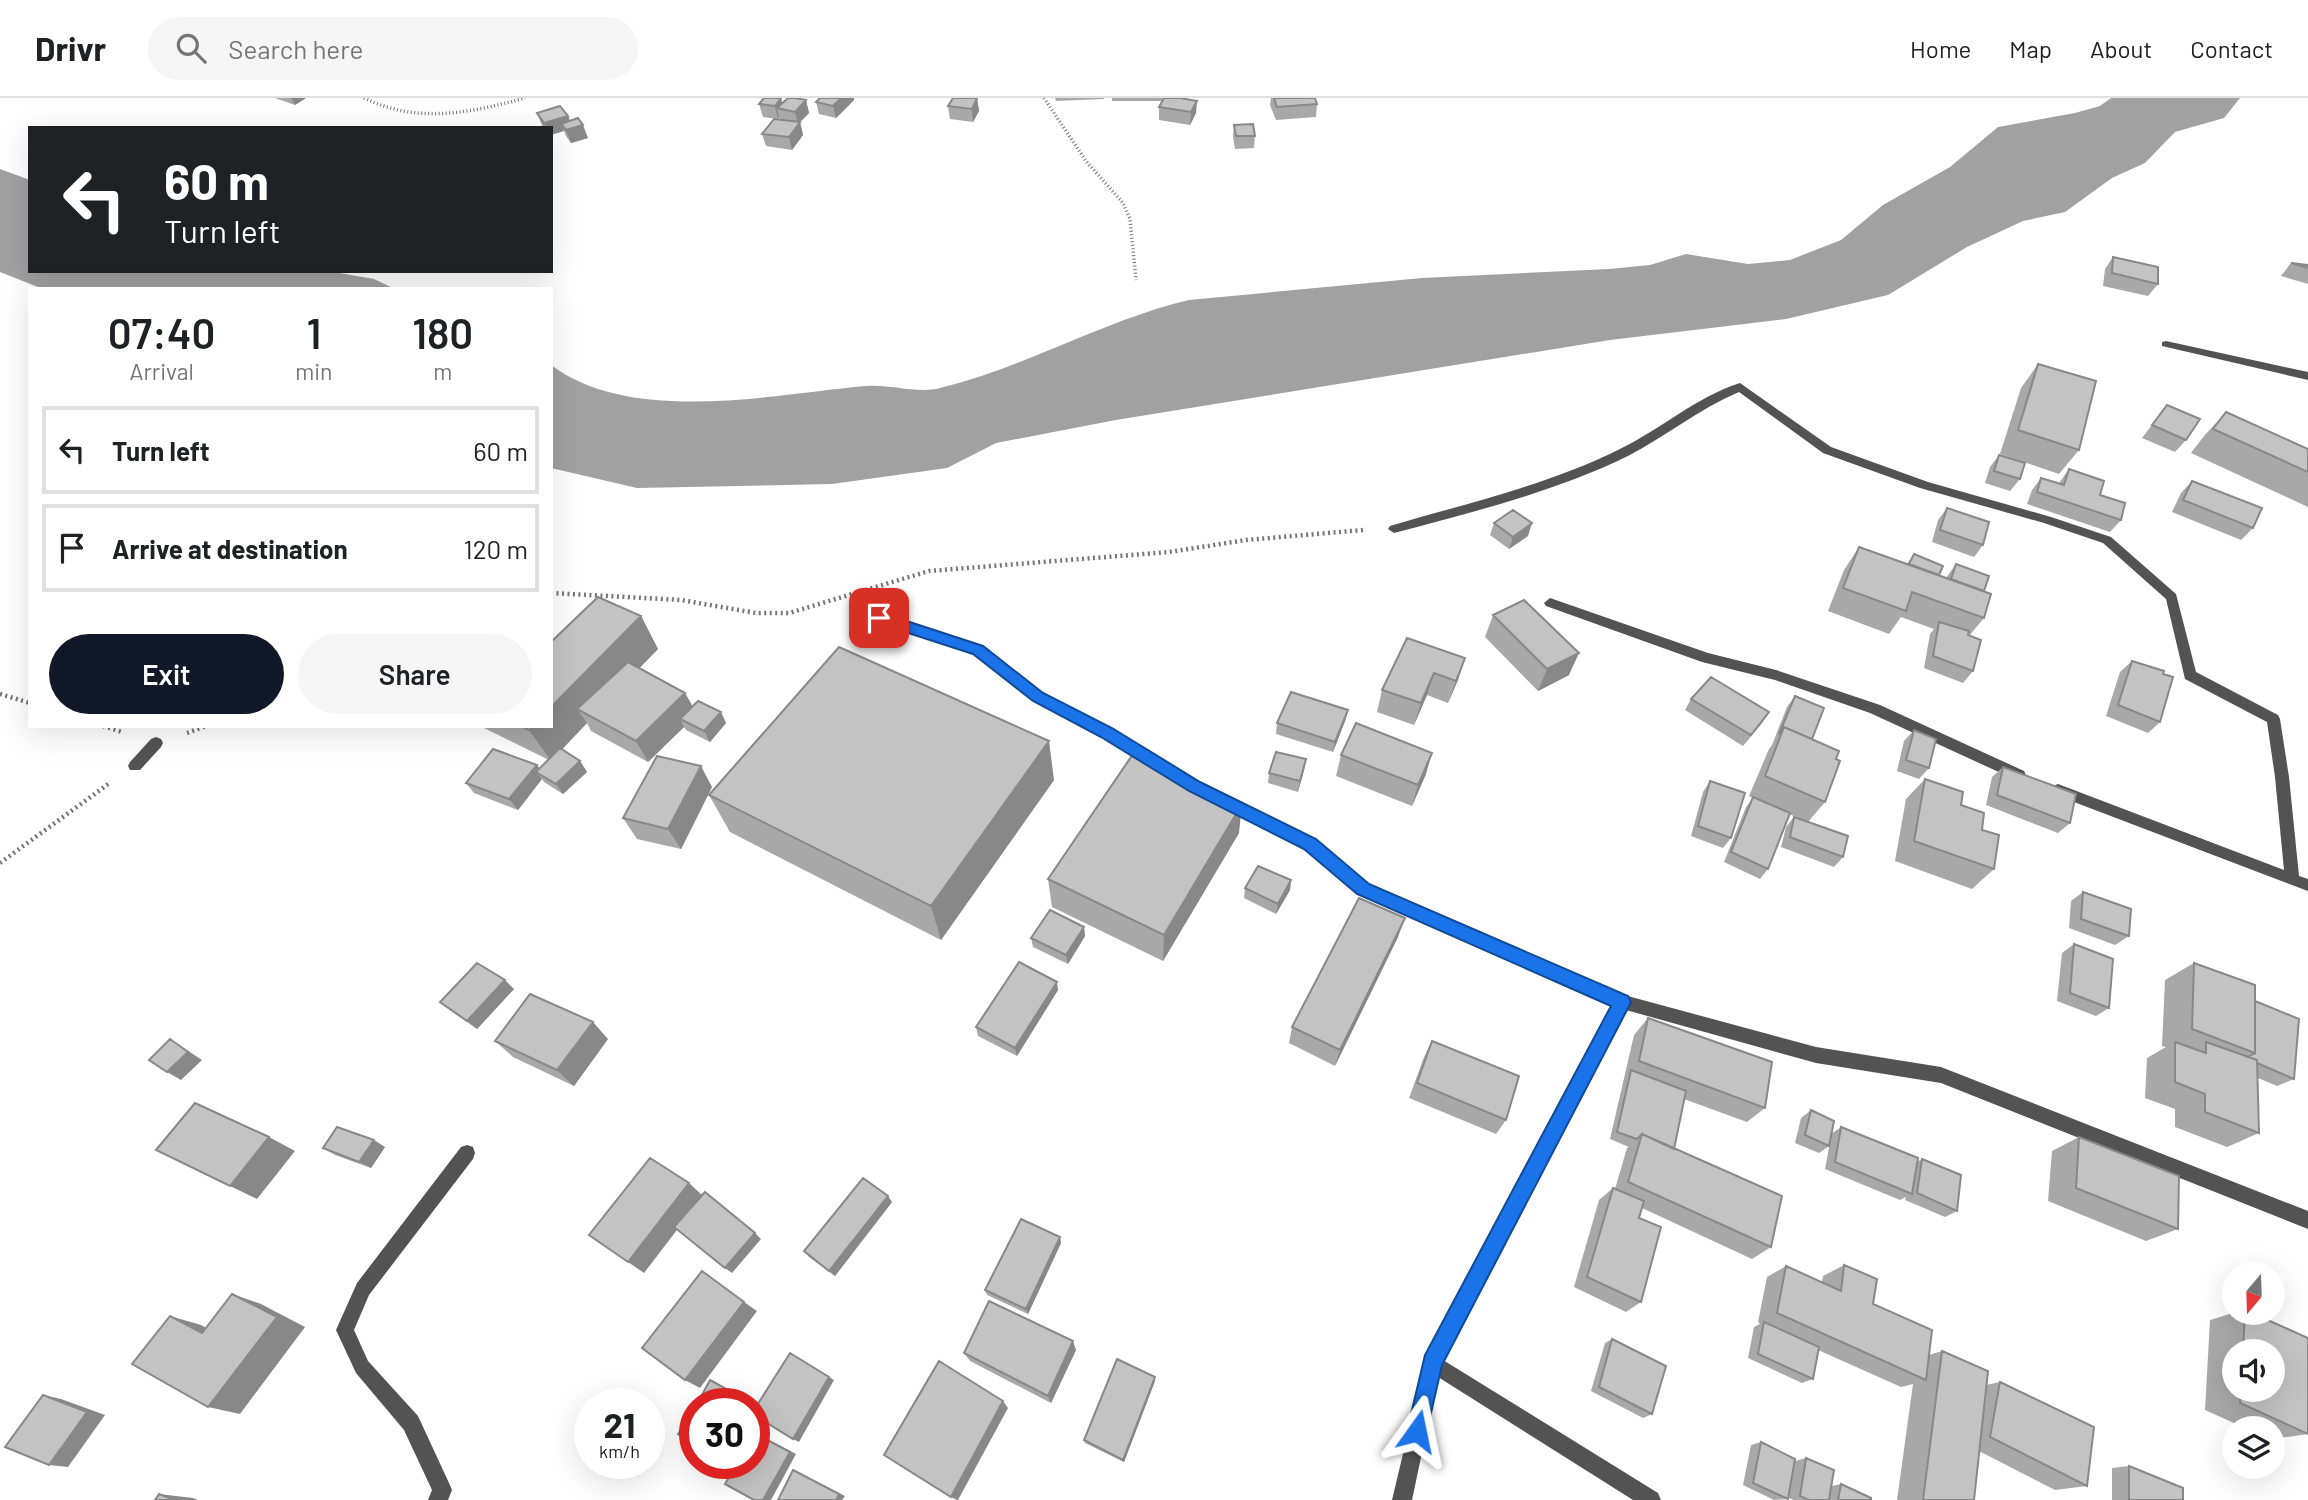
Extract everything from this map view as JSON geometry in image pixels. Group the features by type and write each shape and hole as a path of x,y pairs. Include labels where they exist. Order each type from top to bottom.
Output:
{"street":[{"path":"2166,344 2308,376"},
{"path":"1394,529 1505,500 1566,479 1627,451 1709,399 1740,387 1827,450 1924,485 2107,540 2172,597 2190,676 2273,719 2283,777 2292,880"},
{"path":"1550,603 1707,657 1776,675 1875,709 1996,767 2308,885"},
{"path":"879,618 978,650 1038,697 1107,733 1195,786"},
{"path":"135,766 156,743"},
{"path":"1218,798 1310,844 1363,889 1622,1002 1816,1055 1941,1075 2308,1220"},
{"path":"1402,1500 1432,1363 1622,1002"},
{"path":"438,1500 442,1490 411,1423 362,1367 345,1330 363,1289 467,1153"},
{"path":"1432,1363 1651,1500"}],"path":[{"path":"364,98 376,105 412,113 437,114 466,112 525,98"},
{"path":"1044,98 1086,161 1123,203 1130,219 1136,280"},
{"path":"553,593 608,599 668,599 730,612 768,615 789,613 929,571 1169,552 1246,540 1337,531"},
{"path":"0,694 28,702"},
{"path":"0,863 135,766"}],"shaded area":[{"path":"2111,98 2240,98 2224,118 2175,132 2145,163 2112,178 2065,212 2023,221 1967,247 1888,295 1786,319 1610,340 1116,420 996,443 947,468 832,484 637,488 553,468 553,366 584,384 621,395 662,401 747,399 866,386 931,390 1002,369 1126,319 1189,300 1422,278 1609,269 1650,265 1686,254 1748,264 1790,260 1841,240 1883,205 1950,167 1998,127 2100,106"},
{"path":"0,169 28,179 28,273 340,273 374,279 391,287 38,287 0,272"}],"building":[{"path":"764,98 781,98 775,106 759,104"},
{"path":"788,98 806,100 795,112 777,108"},
{"path":"820,98 841,98 833,106 816,102"},
{"path":"953,98 977,98 972,109 948,106"},
{"path":"1164,98 1197,101 1191,112 1159,107"},
{"path":"1274,98 1315,98 1317,104 1277,107"},
{"path":"560,106 568,116 544,123 537,113"},
{"path":"578,118 583,125 566,130 561,124"},
{"path":"774,119 800,122 789,137 762,134"},
{"path":"1253,124 1255,136 1236,136 1234,125"},
{"path":"2113,257 2158,267 2158,284 2112,273"},
{"path":"2038,364 2096,381 2079,450 2018,430"},
{"path":"2167,405 2200,419 2186,440 2152,425"},
{"path":"2226,412 2308,449 2308,472 2213,429"},
{"path":"1999,455 2025,463 2020,479 1994,471"},
{"path":"2069,469 2104,481 2100,495 2125,503 2121,520 2037,492 2041,478 2064,485"},
{"path":"2192,481 2262,508 2253,528 2183,500"},
{"path":"1947,508 1989,522 1983,545 1940,530"},
{"path":"1513,510 1532,523 1513,537 1494,523"},
{"path":"1859,547 1991,594 1984,618 1912,592 1906,611 1843,588"},
{"path":"1914,554 1943,566 1939,575 1909,564"},
{"path":"1956,564 1989,576 1984,591 1951,579"},
{"path":"598,597 641,616 553,705 553,640"},
{"path":"1524,600 1579,653 1547,669 1493,615"},
{"path":"1939,622 1969,631 1968,635 1981,640 1973,671 1933,656"},
{"path":"1407,638 1465,658 1456,681 1434,673 1421,703 1382,690"},
{"path":"839,647 1049,741 931,906 709,795"},
{"path":"2132,661 2164,671 2163,674 2173,677 2160,722 2118,705"},
{"path":"628,662 685,693 636,741 577,709"},
{"path":"1711,677 1769,712 1751,735 1691,699"},
{"path":"1291,692 1348,710 1335,742 1277,723"},
{"path":"1795,696 1824,708 1812,739 1784,727 1779,734"},
{"path":"698,701 721,712 704,731 680,719"},
{"path":"1356,723 1432,753 1418,785 1341,755"},
{"path":"1784,727 1839,751 1836,759 1840,761 1825,802 1765,776"},
{"path":"1914,730 1936,739 1929,768 1906,760"},
{"path":"560,748 580,761 556,784 536,772"},
{"path":"493,749 537,765 509,799 466,783"},
{"path":"1276,752 1306,759 1300,781 1269,773"},
{"path":"1133,754 1242,804 1164,935 1048,879"},
{"path":"657,756 701,766 668,829 623,818"},
{"path":"2003,767 2076,794 2070,823 1997,795"},
{"path":"1925,779 1963,792 1961,805 1984,813 1982,830 1999,835 1994,869 1914,841"},
{"path":"1710,781 1745,793 1731,838 1698,826"},
{"path":"1753,797 1790,813 1768,869 1731,852"},
{"path":"1794,817 1848,836 1843,857 1790,837"},
{"path":"1258,866 1291,880 1278,904 1245,888"},
{"path":"2083,892 2131,909 2129,936 2081,919"},
{"path":"1359,898 1405,918 1340,1050 1292,1027"},
{"path":"1050,910 1084,927 1066,955 1031,938"},
{"path":"2074,944 2113,959 2109,1008 2070,993"},
{"path":"1019,962 1057,982 1015,1048 976,1027"},
{"path":"477,963 505,980 467,1021 440,1002"},
{"path":"2194,963 2255,985 2255,1053 2192,1029"},
{"path":"530,994 593,1022 557,1070 495,1041"},
{"path":"2255,1001 2299,1019 2294,1079 2248,1057 2255,1053"},
{"path":"1648,1018 1772,1062 1765,1108 1639,1061"},
{"path":"170,1039 188,1052 167,1072 149,1060"},
{"path":"1432,1041 1519,1076 1506,1120 1417,1083"},
{"path":"2175,1042 2206,1053 2206,1042 2257,1060 2259,1133 2205,1112 2205,1094 2175,1082"},
{"path":"1631,1070 1686,1091 1674,1149 1642,1134 1637,1139 1617,1132"},
{"path":"195,1103 269,1137 230,1186 156,1150"},
{"path":"1811,1110 1834,1121 1829,1146 1805,1135"},
{"path":"337,1127 374,1140 359,1162 323,1148"},
{"path":"1841,1127 1918,1158 1912,1194 1835,1162"},
{"path":"1642,1134 1782,1196 1771,1247 1628,1182"},
{"path":"2079,1137 2179,1176 2178,1229 2076,1188"},
{"path":"650,1158 689,1183 628,1262 589,1235"},
{"path":"1922,1159 1961,1175 1957,1211 1917,1193"},
{"path":"863,1178 888,1196 829,1271 804,1251"},
{"path":"1613,1188 1644,1201 1639,1218 1661,1227 1641,1302 1587,1277"},
{"path":"705,1192 755,1233 725,1268 674,1227"},
{"path":"1021,1219 1060,1237 1026,1309 985,1290"},
{"path":"1844,1265 1877,1279 1873,1304 1932,1330 1926,1380 1777,1313 1786,1266 1841,1291"},
{"path":"702,1271 744,1302 685,1380 642,1348"},
{"path":"232,1294 277,1317 208,1407 132,1364 170,1316 202,1333"},
{"path":"989,1301 1073,1341 1048,1396 964,1353"},
{"path":"1764,1322 1819,1347 1813,1379 1758,1354"},
{"path":"2244,1325 2279,1325 2308,1338 2308,1434 2285,1424 2285,1416 2269,1416 2240,1403 2285,1402 2285,1339 2244,1339"},
{"path":"1612,1339 1666,1366 1652,1414 1599,1387"},
{"path":"1942,1351 1988,1371 1974,1500 1923,1500"},
{"path":"790,1353 829,1377 793,1439 770,1425 770,1388 768,1388"},
{"path":"1117,1359 1155,1377 1123,1460 1084,1440"},
{"path":"939,1361 1003,1401 951,1497 884,1455"},
{"path":"710,1380 724,1388 706,1388"},
{"path":"2000,1382 2094,1427 2087,1486 1990,1437"},
{"path":"43,1395 87,1412 49,1465 5,1447"},
{"path":"770,1441 790,1452 763,1500 754,1500 725,1484 728,1479 770,1479"},
{"path":"1761,1442 1795,1459 1788,1499 1753,1483"},
{"path":"1806,1458 1834,1470 1829,1500 1809,1500 1800,1496"},
{"path":"2129,1466 2183,1488 2183,1500 2129,1500"},
{"path":"793,1470 839,1494 836,1500 778,1500"},
{"path":"1841,1484 1871,1498 1871,1500 1838,1500"},
{"path":"159,1494 174,1500 155,1500"}],"route":[{"path":"879,618 978,650 1038,697 1107,733 1195,786 1310,844 1363,889 1622,1002 1432,1363 1417,1431"}]}
